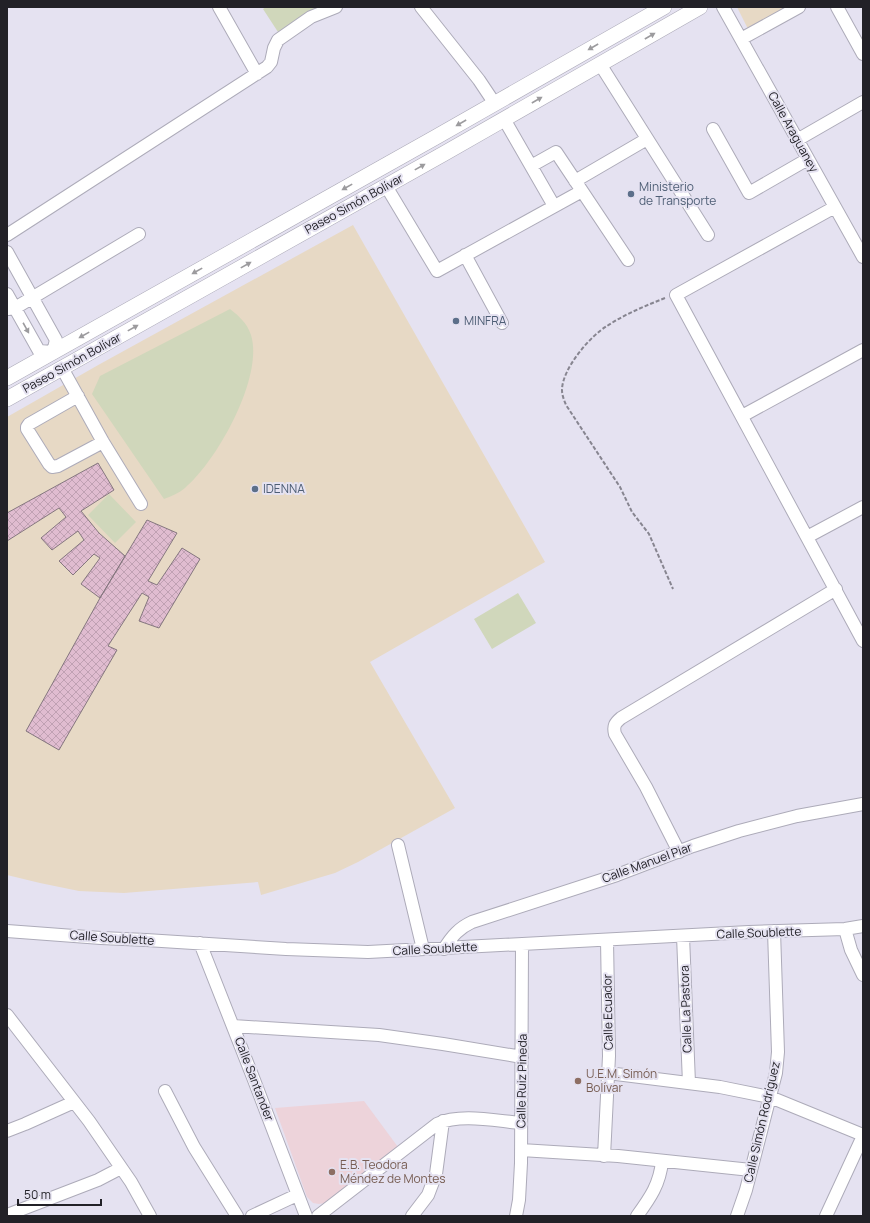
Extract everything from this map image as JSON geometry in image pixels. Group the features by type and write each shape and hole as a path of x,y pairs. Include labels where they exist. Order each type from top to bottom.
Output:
{"main road":[{"name":"Paseo Simón Bolívar","path":"7,378 664,7"},
{"name":"Paseo Simón Bolívar","path":"7,399 386,186 700,7"},
{"path":"494,104 504,119"},
{"path":"53,352 62,368"}],"street":[{"path":"219,7 257,74"},
{"path":"7,235 270,65 278,40 311,17 336,7"},
{"path":"421,7 479,80 494,104"},
{"name":"Calle Araguaney","path":"723,7 835,207 858,236 863,257"},
{"path":"741,39 799,7"},
{"path":"837,7 863,54"},
{"path":"600,64 708,235"},
{"path":"797,140 863,102"},
{"path":"504,119 554,206"},
{"path":"713,129 749,193 808,159"},
{"path":"386,186 437,271 554,206 578,186 647,139"},
{"path":"531,166 556,152 628,260"},
{"path":"835,207 676,295 863,641"},
{"path":"11,308 30,292 139,234"},
{"path":"7,252 30,292 56,340 53,352 39,351 11,308 7,292 30,292"},
{"path":"465,256 502,322"},
{"path":"742,416 863,350"},
{"path":"62,368 103,442 141,504"},
{"path":"78,396 29,424 27,430 52,467 58,466 103,442"},
{"path":"807,537 863,507"},
{"path":"679,852 646,787 618,740 614,729 615,724 634,710 836,589"},
{"name":"Calle Manuel Piar","path":"444,949 452,937 462,927 472,922 617,875 738,831 797,816 863,804"},
{"path":"398,845 423,949"},
{"name":"Calle Soublette","path":"7,931 324,951 368,952 845,929 863,926"},
{"path":"845,929 851,950 863,975"},
{"name":"Calle Simón Rodríguez","path":"737,1216 751,1170 776,1073 778,1052 774,932"},
{"name":"Calle La Pastora","path":"683,936 689,1083"},
{"name":"Calle Ecuador","path":"604,1156 609,1056 607,940"},
{"name":"Calle Santander","path":"200,943 234,1026 306,1216"},
{"name":"Calle Ruiz Pineda","path":"516,1216 519,1200 521,1150 522,945"},
{"path":"7,1015 74,1102 121,1168 150,1216"},
{"path":"234,1026 378,1035 522,1057"},
{"path":"608,1073 744,1090 770,1097 863,1135 826,1216"},
{"path":"165,1091 194,1146 237,1216"},
{"path":"7,1131 74,1102"},
{"path":"318,1216 436,1124 452,1119 521,1123"},
{"path":"412,1216 428,1195 436,1174 443,1121"},
{"path":"521,1150 662,1161 751,1170"},
{"path":"637,1216 648,1201 659,1180 662,1161"},
{"path":"7,1215 98,1180 121,1168"},
{"path":"252,1216 297,1195"}],"path":[{"path":"673,589 649,534 632,512 620,486 566,405 563,399 562,388 567,371 587,343 596,334 606,326 622,317 676,295"}],"shaded area":[{"path":"737,7 792,7 748,29"},
{"name":"IDENNA","path":"353,225 545,562 370,662 455,808 358,862 335,873 261,895 258,882 124,893 79,891 7,875 7,417 100,364"},
{"name":"E.B. Teodora Méndez de Montes","path":"364,1101 398,1147 325,1203 313,1203 307,1197 275,1108"}],"green space":[{"path":"266,7 317,7 278,32 263,9"},
{"path":"230,309 242,320 251,335 253,353 251,373 244,395 235,417 211,459 185,488 164,499 92,394 100,376"},
{"path":"109,494 136,522 115,543 88,515"},
{"path":"518,593 536,623 492,649 474,619"}],"building":[{"path":"98,463 114,490 81,511 99,533 125,556 100,598 81,584 100,558 94,554 73,575 59,561 84,540 78,531 52,550 41,538 66,517 59,508 7,541 7,513"},
{"path":"147,520 177,533 148,581 157,585 182,548 200,559 159,628 139,621 149,597 142,593 108,646 117,650 59,750 26,731 100,598"}],"place":[{"name":"Ministerio de Transporte","path":"631,194"},
{"name":"MINFRA","path":"456,321"},
{"name":"IDENNA","path":"255,489"},
{"name":"U.E.M. Simón Bolívar","path":"578,1081"},
{"name":"E.B. Teodora Méndez de Montes","path":"332,1172"}]}
